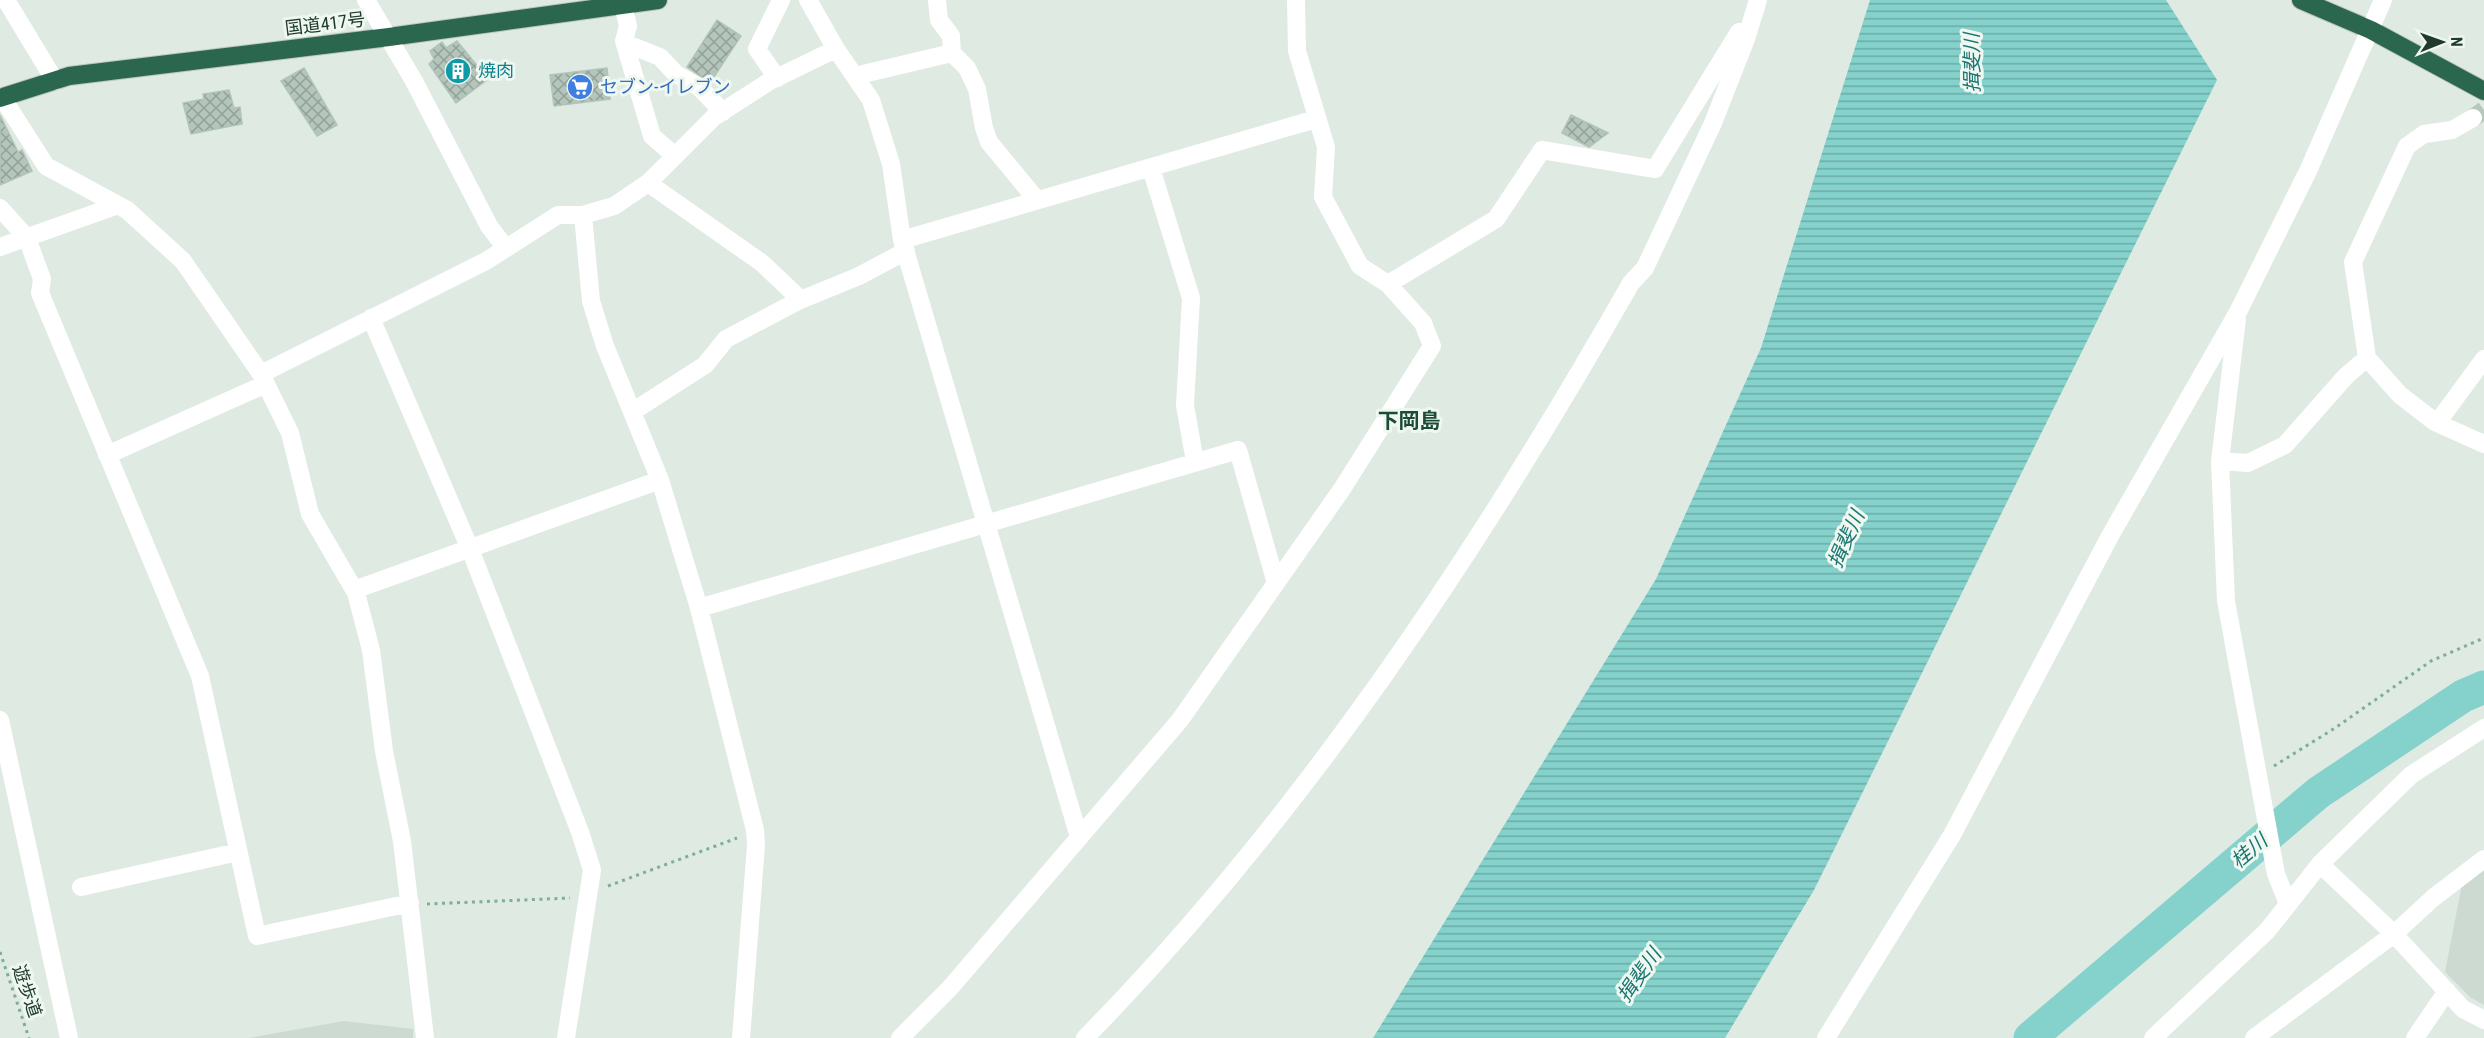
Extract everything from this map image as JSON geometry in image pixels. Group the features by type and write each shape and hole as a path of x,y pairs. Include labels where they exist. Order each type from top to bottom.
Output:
{"highway":[{"name":"国道417号","path":"1,98 69,76 389,38 658,0"},
{"path":"2301,0 2371,30 2484,91"}],"street":[{"path":"6,0 55,81"},
{"path":"366,0 448,144 489,226 505,247"},
{"path":"777,78 758,49 781,0"},
{"path":"808,0 836,49 871,100 891,164 904,245 1078,837"},
{"path":"937,0 939,20 951,36 952,53 967,68 977,89 989,142 1036,200"},
{"path":"900,1038 950,988 1180,720 1342,489 1432,346 1423,323 1388,284 1360,266 1323,197 1326,147 1297,51 1296,0"},
{"path":"1826,1038 1952,835 2110,536 2238,312 2308,171 2383,0"},
{"path":"1388,284 1496,219 1542,150 1655,169 1757,2"},
{"path":"1085,1038 1180,935 1315,769 1386,673 1526,464 1631,283 1645,268 1713,123 1746,39 1757,2"},
{"path":"618,4 628,26 624,43 652,136 675,156"},
{"path":"624,43 660,57 676,74 699,87 723,112"},
{"path":"107,455 263,379 371,318 486,261 558,215 583,215 614,206 648,183 714,117 777,78 836,49"},
{"path":"856,78 863,74 952,53"},
{"path":"1,98 46,166 127,210 183,261 263,379 290,433 310,514 354,591 371,651 384,751 402,841 425,1038"},
{"path":"2473,118 2452,130 2424,134 2407,146 2353,262 2367,358 2400,395 2437,423 2484,444"},
{"path":"632,412 705,365 726,339 801,300 859,276 904,245 1036,200 1316,119"},
{"path":"1151,168 1191,298 1185,405 1195,462"},
{"path":"648,183 762,262 801,300"},
{"path":"0,247 118,205"},
{"path":"0,208 27,238 42,279 40,293 200,676 258,936 410,903"},
{"path":"583,215 591,301 605,346 660,480 699,608 755,830 756,845 741,1038"},
{"path":"2238,312 2220,461 2226,601 2276,874 2288,903"},
{"path":"371,318 470,549 580,832 592,870 566,1038"},
{"path":"2220,461 2248,463 2285,445 2346,376 2367,358"},
{"path":"2437,423 2484,359"},
{"path":"699,608 1238,450 1276,583"},
{"path":"354,591 660,480"},
{"path":"0,720 69,1038"},
{"path":"2153,1038 2267,931 2320,864 2411,776 2484,728"},
{"path":"81,887 238,852"},
{"path":"2254,1038 2394,934 2433,898 2484,859"},
{"path":"2320,864 2394,934 2463,1009 2484,1020"},
{"path":"2415,1038 2447,991"}],"path":[{"path":"2258,776 2336,728 2431,661 2484,638"},
{"path":"410,903 569,899 588,894 755,830"},
{"name":"遊歩道","path":"0,952 29,1038"}],"shaded area":[{"path":"2484,869 2484,1005 2470,997 2445,972 2462,884"},
{"path":"344,1021 413,1029 413,1038 249,1038"}],"water":[{"name":"揖斐川","path":"1870,0 2166,0 2217,80 1814,890 1725,1038 1373,1038 1656,579 1761,348"}],"building":[{"path":"717,20 741,36 710,83 687,67"},
{"name":"焼肉","path":"457,41 488,79 456,103 429,64 434,59 430,51 442,42 446,48"},
{"path":"304,68 337,125 317,136 281,81"},
{"name":"セブン-イレブン","path":"607,68 610,99 554,106 550,75"},
{"path":"229,90 234,108 240,107 242,124 191,134 183,103 204,99 203,94"},
{"path":"0,115 18,152 22,150 32,171 0,185"},
{"path":"1571,115 1608,133 1589,147 1562,133"}],"waterway":[{"name":"桂川","path":"2030,1038 2318,793 2463,696 2484,687"}],"tunnel":[{"path":"2473,118 2484,110"}],"place":[{"name":"焼肉","path":"458,71"},
{"name":"セブン-イレブン","path":"580,87"}],"district":[{"name":"下岡島","path":"1409,421"}]}
